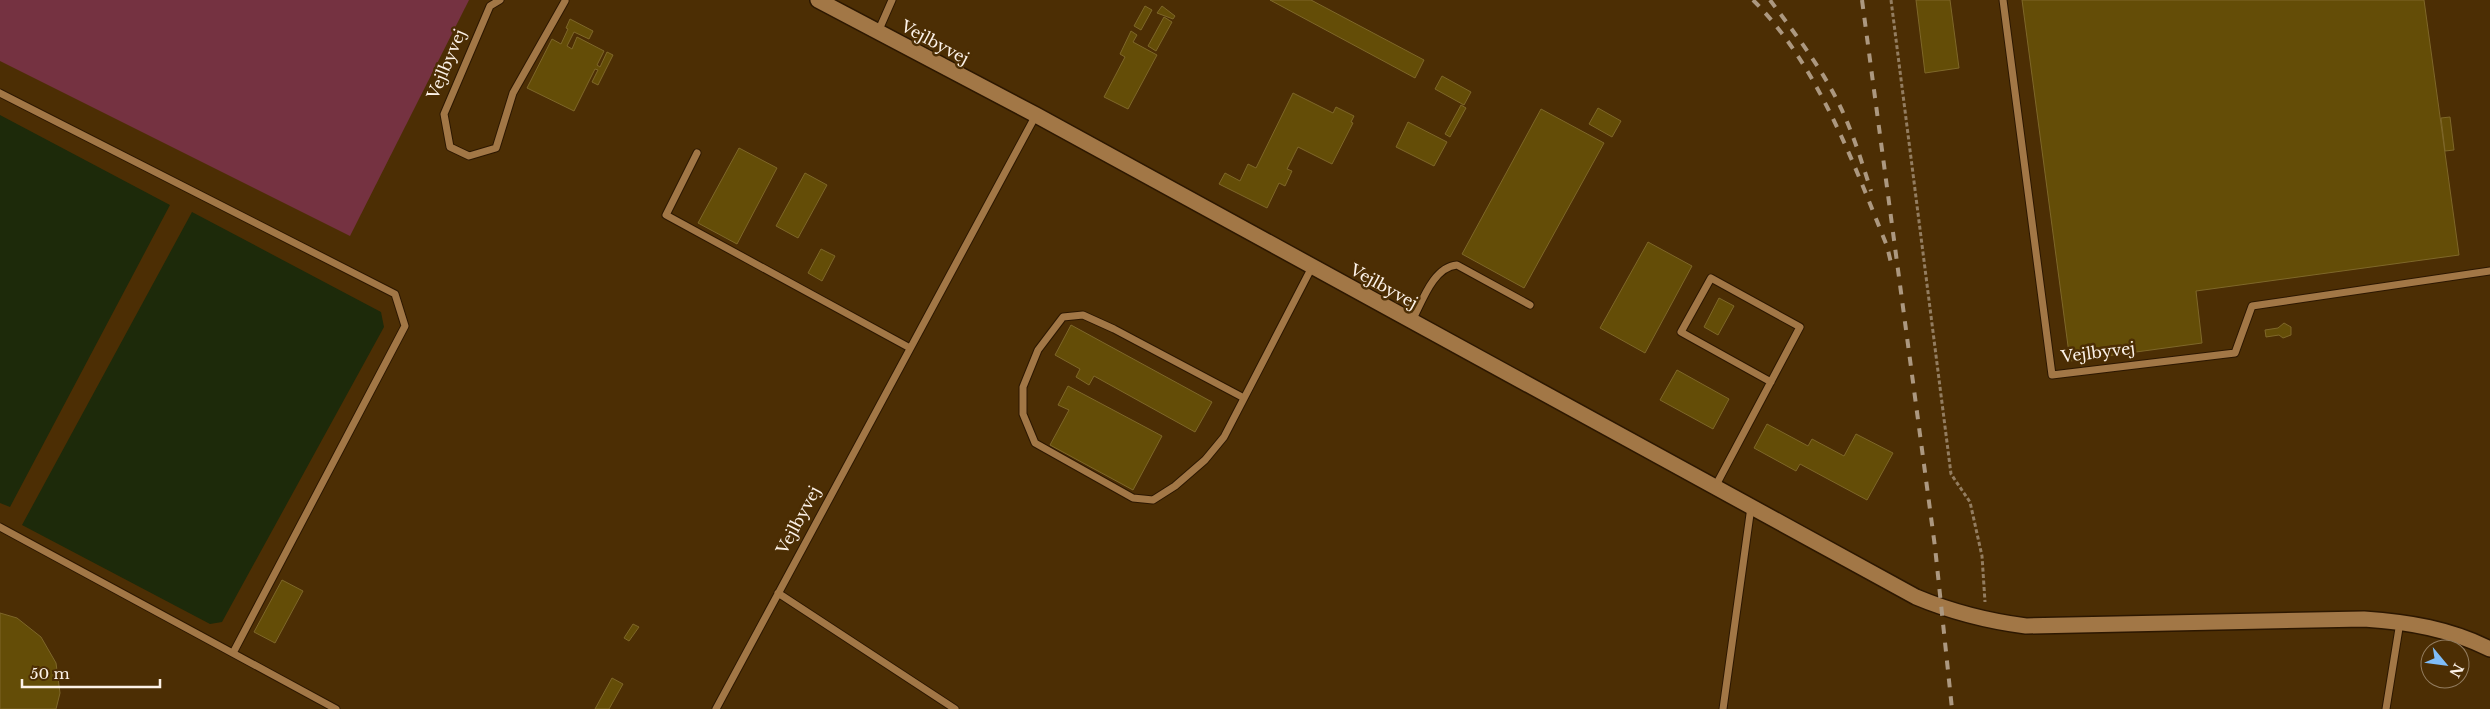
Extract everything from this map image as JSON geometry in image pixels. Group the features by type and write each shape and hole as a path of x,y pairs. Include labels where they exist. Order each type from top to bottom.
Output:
{"street":[{"name":"Vejlbyvej","path":"818,0 1036,115 1916,598 1984,620 2026,626 2364,619 2400,621 2442,630 2490,649"}],"lane":[{"name":"Vejlbyvej","path":"500,0 490,6 444,114 450,147 469,156 496,148 513,93 565,0"},
{"path":"878,32 892,0"},
{"name":"Vejlbyvej","path":"2003,0 2052,375 2235,353 2252,306 2490,271"},
{"path":"0,93 395,294 405,326 233,653"},
{"name":"Vejlbyvej","path":"716,709 1036,115"},
{"path":"697,153 666,216 910,348"},
{"path":"1412,322 1437,275 1447,266 1457,265 1530,305"},
{"path":"1244,398 1114,329 1083,315 1063,317 1038,350 1023,387 1023,414 1035,443 1133,498 1153,500 1175,486 1205,460 1224,438 1312,267"},
{"path":"1715,488 1771,382 1800,327 1711,278 1681,332 1771,382"},
{"path":"1723,709 1751,507"},
{"path":"0,527 336,709"},
{"path":"778,593 955,709"},
{"path":"2386,709 2400,621"}],"path":[{"path":"1891,0 1951,474 1970,502 1982,556 1986,607 1984,620"}],"shaded area":[{"path":"0,0 469,0 350,236 0,61"},
{"path":"0,115 170,205 10,507 0,503"},
{"path":"192,212 381,312 384,327 222,622 210,624 22,525"}],"building":[{"path":"1270,0 1311,0 1424,60 1415,78"},
{"path":"1916,0 1950,0 1959,68 1925,73"},
{"path":"2022,0 2424,0 2459,255 2196,291 2202,343 2070,361"},
{"path":"1145,6 1152,10 1141,30 1134,26"},
{"path":"1162,6 1175,16 1173,19 1157,13"},
{"path":"1164,17 1172,22 1156,51 1148,46"},
{"path":"570,19 593,31 589,39 574,32 567,46 572,49 577,37 604,51 597,65 600,67 607,52 613,55 598,85 592,82 598,70 595,69 574,111 527,88 552,39 561,44 568,29 566,28"},
{"path":"1131,31 1137,35 1133,42 1157,55 1128,109 1104,97 1125,57 1120,54"},
{"path":"1442,76 1471,92 1464,105 1435,89"},
{"path":"1293,93 1333,113 1336,107 1354,116 1351,122 1353,123 1332,164 1298,147 1287,169 1292,171 1285,186 1279,183 1267,208 1219,184 1225,173 1240,181 1248,164 1256,168"},
{"path":"1461,105 1466,108 1450,137 1445,134"},
{"path":"1598,108 1621,121 1612,137 1589,124"},
{"path":"1541,109 1604,143 1524,288 1462,254"},
{"path":"2450,117 2454,150 2445,151 2441,118"},
{"path":"1408,122 1447,142 1434,166 1396,147"},
{"path":"739,148 777,168 737,244 698,223"},
{"path":"805,173 827,185 798,238 776,226"},
{"path":"1648,242 1692,266 1645,353 1600,328"},
{"path":"821,249 835,256 822,281 808,273"},
{"path":"1719,298 1734,306 1718,335 1704,327"},
{"path":"2284,323 2291,327 2291,335 2283,338 2279,335 2266,337 2265,330 2278,328"},
{"path":"1071,325 1212,402 1195,432 1094,376 1089,385 1076,377 1080,369 1055,355"},
{"path":"1677,370 1729,399 1713,429 1660,400"},
{"path":"1068,386 1162,436 1133,490 1050,445 1069,410 1058,405"},
{"path":"1767,424 1808,446 1812,439 1844,456 1856,434 1893,453 1867,500 1800,464 1796,471 1754,448"},
{"path":"282,580 303,591 275,643 254,632"},
{"path":"0,613 17,618 41,637 56,663 60,693 56,709 0,709"},
{"path":"633,624 639,627 629,641 624,638"},
{"path":"612,678 623,684 609,709 595,709"}],"railway":[{"path":"1753,0 1797,54 1832,116 1887,246 1891,263"},
{"path":"1770,0 1813,60 1836,98 1851,132 1871,191"},
{"path":"1862,0 1935,547 1952,709"}]}
